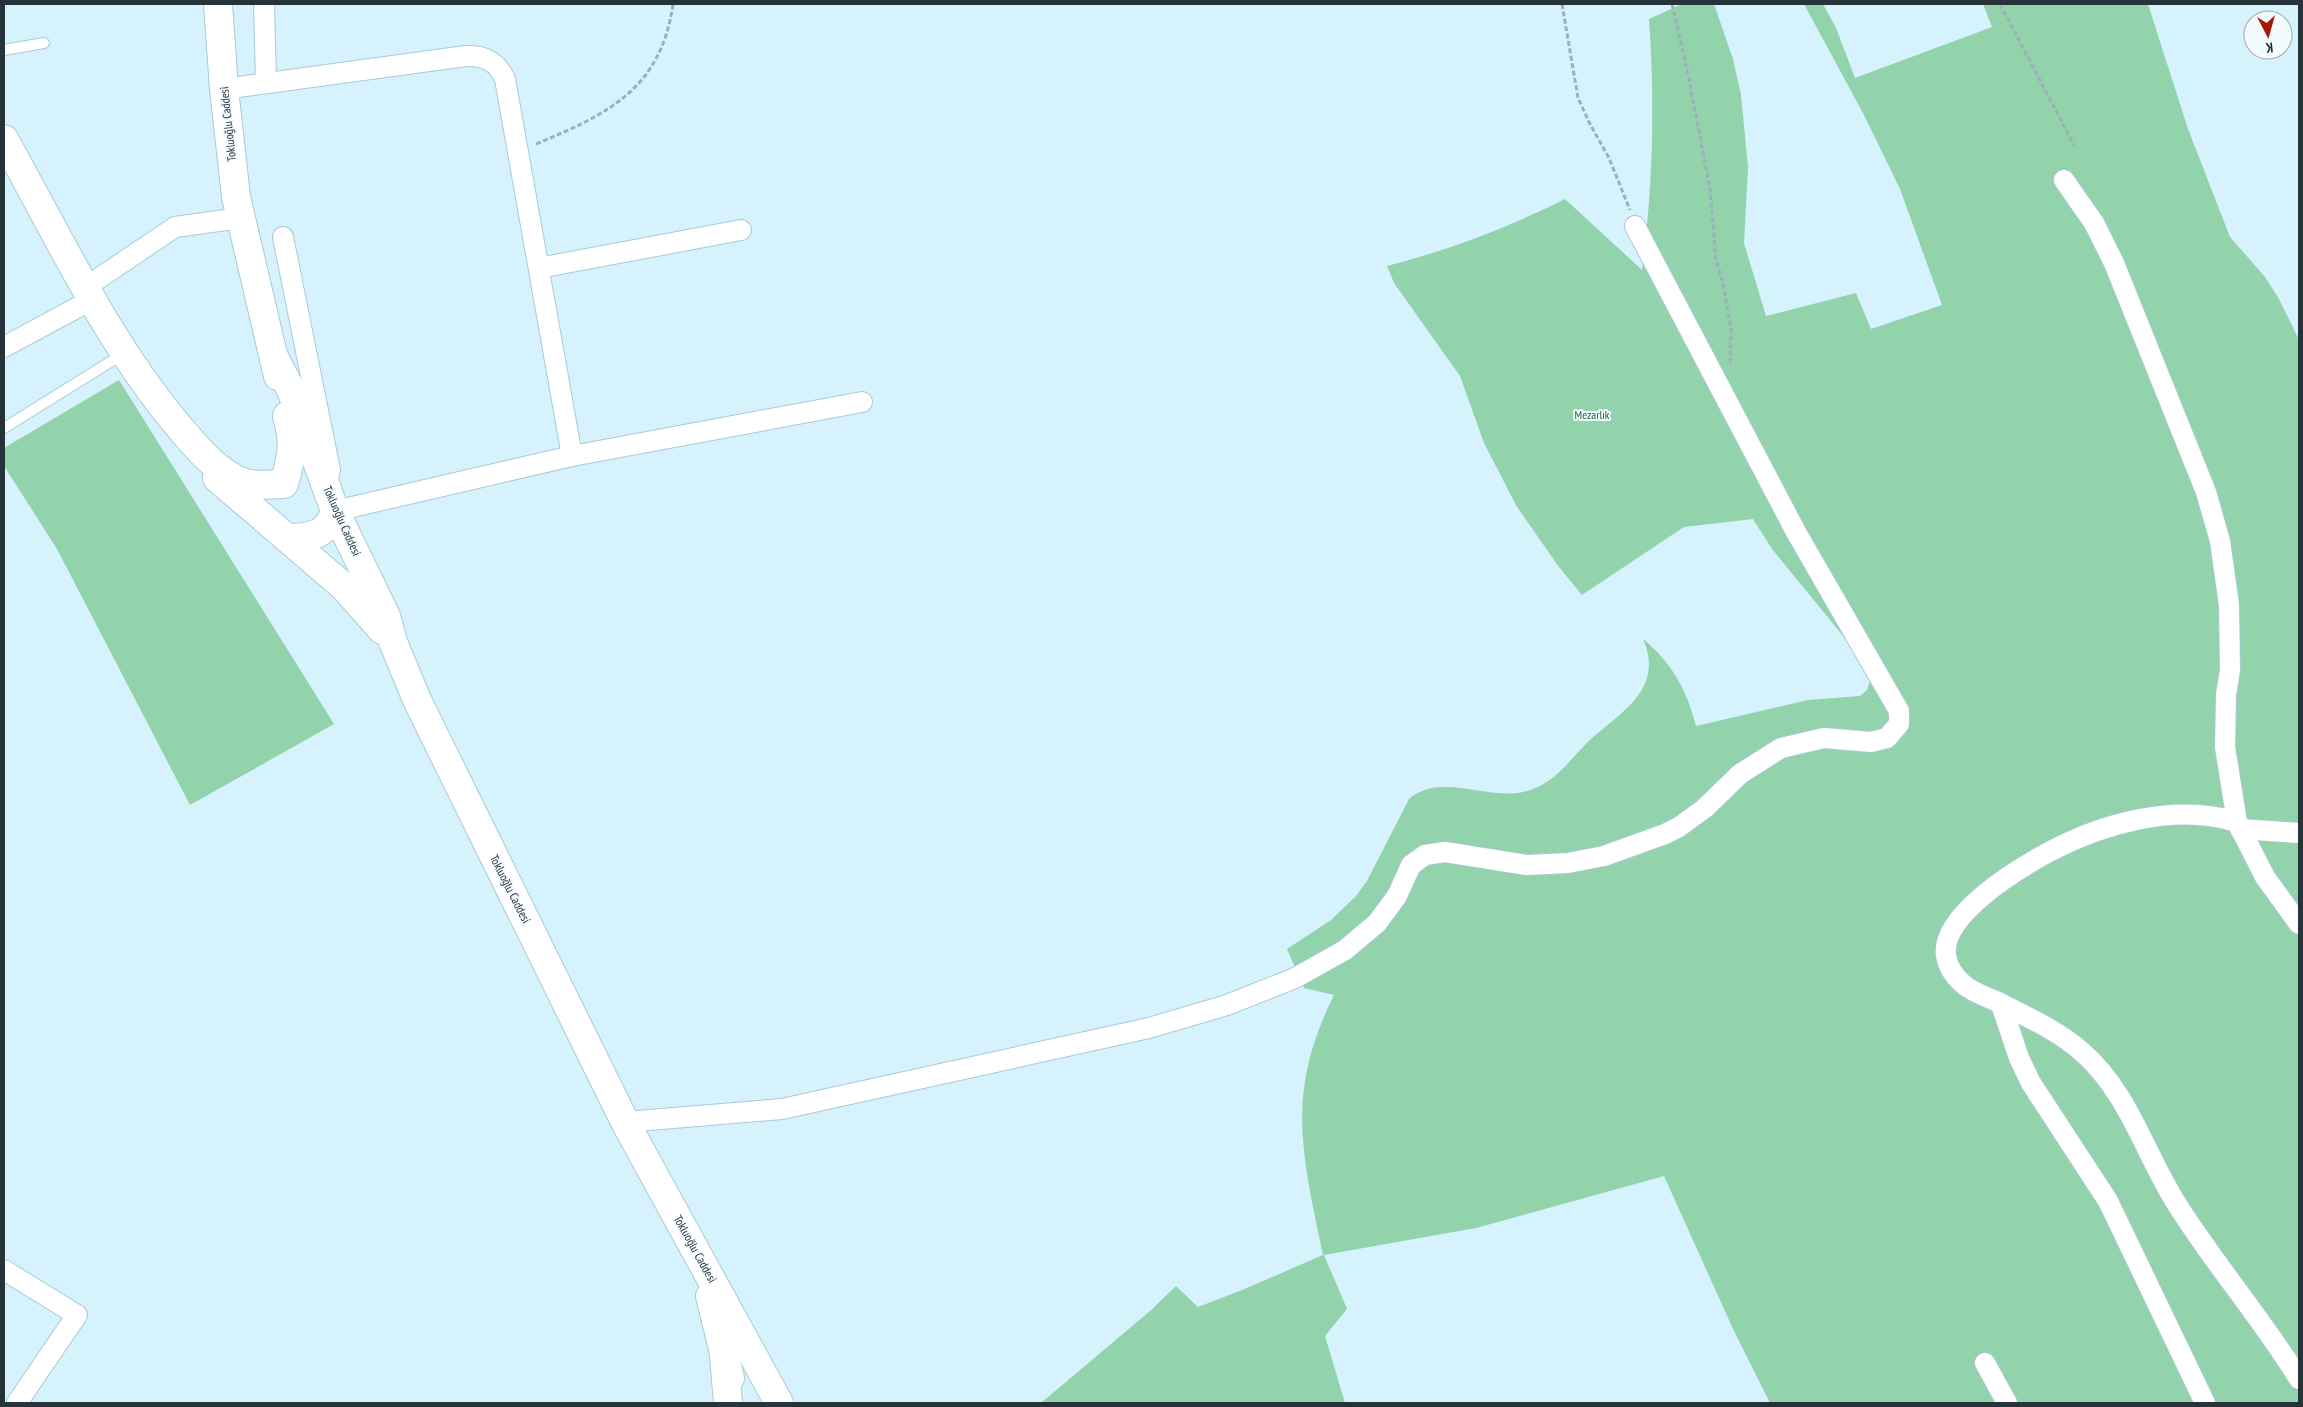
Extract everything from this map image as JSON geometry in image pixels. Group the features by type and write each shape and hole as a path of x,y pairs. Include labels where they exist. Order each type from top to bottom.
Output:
{"main road":[{"name":"Tokluoğlu Caddesi","path":"218,4 224,89 240,218 275,359 280,394 293,443 284,484"},
{"path":"4,139 123,354 197,448 211,473 344,586 393,642"},
{"name":"Tokluoğlu Caddesi","path":"275,359 291,390 335,511 386,616 393,642 417,700 625,1122 779,1403"},
{"path":"197,448 215,464 244,483 253,485 310,483 326,486"},
{"path":"280,530 275,499 284,484"},
{"path":"280,530 304,538 318,534 328,526 335,511"},
{"path":"701,1261 737,1403"},
{"path":"724,1356 728,1403"}],"street":[{"path":"264,4 266,83"},
{"path":"224,89 466,56 483,57 496,65 505,79 572,456"},
{"path":"2064,180 2094,224 2114,263 2193,459 2213,516 2226,573 2229,605 2230,670 2226,695 2225,747 2239,825 2265,877 2299,924"},
{"path":"4,347 89,293 176,227 240,218"},
{"path":"625,1122 782,1109 1189,1017 1261,992 1345,950 1377,923 1397,896 1411,866 1425,855 1445,852 1527,865 1568,863 1596,858 1650,840 1679,827 1705,808 1740,774 1781,748 1824,738 1871,742 1892,735 1898,724 1898,711 1796,532 1635,226"},
{"path":"538,268 741,230"},
{"path":"283,237 325,435 330,470 326,486"},
{"path":"335,511 572,456 862,402"},
{"path":"2299,833 2239,825 2211,815 2189,813 2107,827 2055,848 1991,888 1950,930 1946,954 1951,971 1964,986 2040,1023 2070,1042 2108,1080 2133,1121 2160,1175 2190,1225 2265,1328 2299,1379"},
{"path":"2001,1004 2016,1049 2031,1083 2108,1201 2206,1403"},
{"path":"4,1270 76,1315 17,1403"},
{"path":"1985,1363 2007,1403"}],"lane":[{"path":"4,50 44,43"},
{"path":"4,428 123,354"}],"path":[{"path":"518,151 570,130 613,108 637,87 660,52 673,4"},
{"path":"1562,4 1578,98 1590,124 1610,158 1635,226"},
{"path":"1672,4 1688,74 1710,189 1716,260 1728,306 1731,352 1725,397"},
{"path":"2000,4 2074,145"}],"green space":[{"name":"Mezarlık","path":"1682,4 1714,4 1733,59 1741,95 1748,167 1744,243 1766,316 1856,293 1871,329 1942,305 1900,189 1864,115 1804,4 1823,4 1836,28 1855,78 1992,27 1983,4 2148,4 2188,129 2230,237 2265,277 2279,299 2299,340 2299,1403 1770,1403 1733,1329 1664,1176 1476,1228 1324,1255 1347,1309 1325,1336 1345,1403 1041,1403 1150,1311 1176,1286 1198,1307 1323,1255 1304,1154 1303,1094 1309,1063 1319,1030 1334,995 1304,988 1287,949 1331,920 1356,896 1367,881 1409,799 1421,791 1435,788 1464,788 1494,793 1509,793 1523,792 1544,784 1636,698 1644,686 1648,672 1648,657 1643,639 1662,658 1677,678 1688,701 1696,726 1808,700 1860,696 1867,690 1870,681 1857,653 1772,549 1753,519 1684,527 1582,595 1559,567 1517,507 1484,443 1460,376 1394,283 1387,266 1433,253 1478,237 1565,199 1642,270 1649,207 1652,145 1649,19"},
{"path":"119,380 334,724 190,805 57,549 4,466 4,448"}]}
